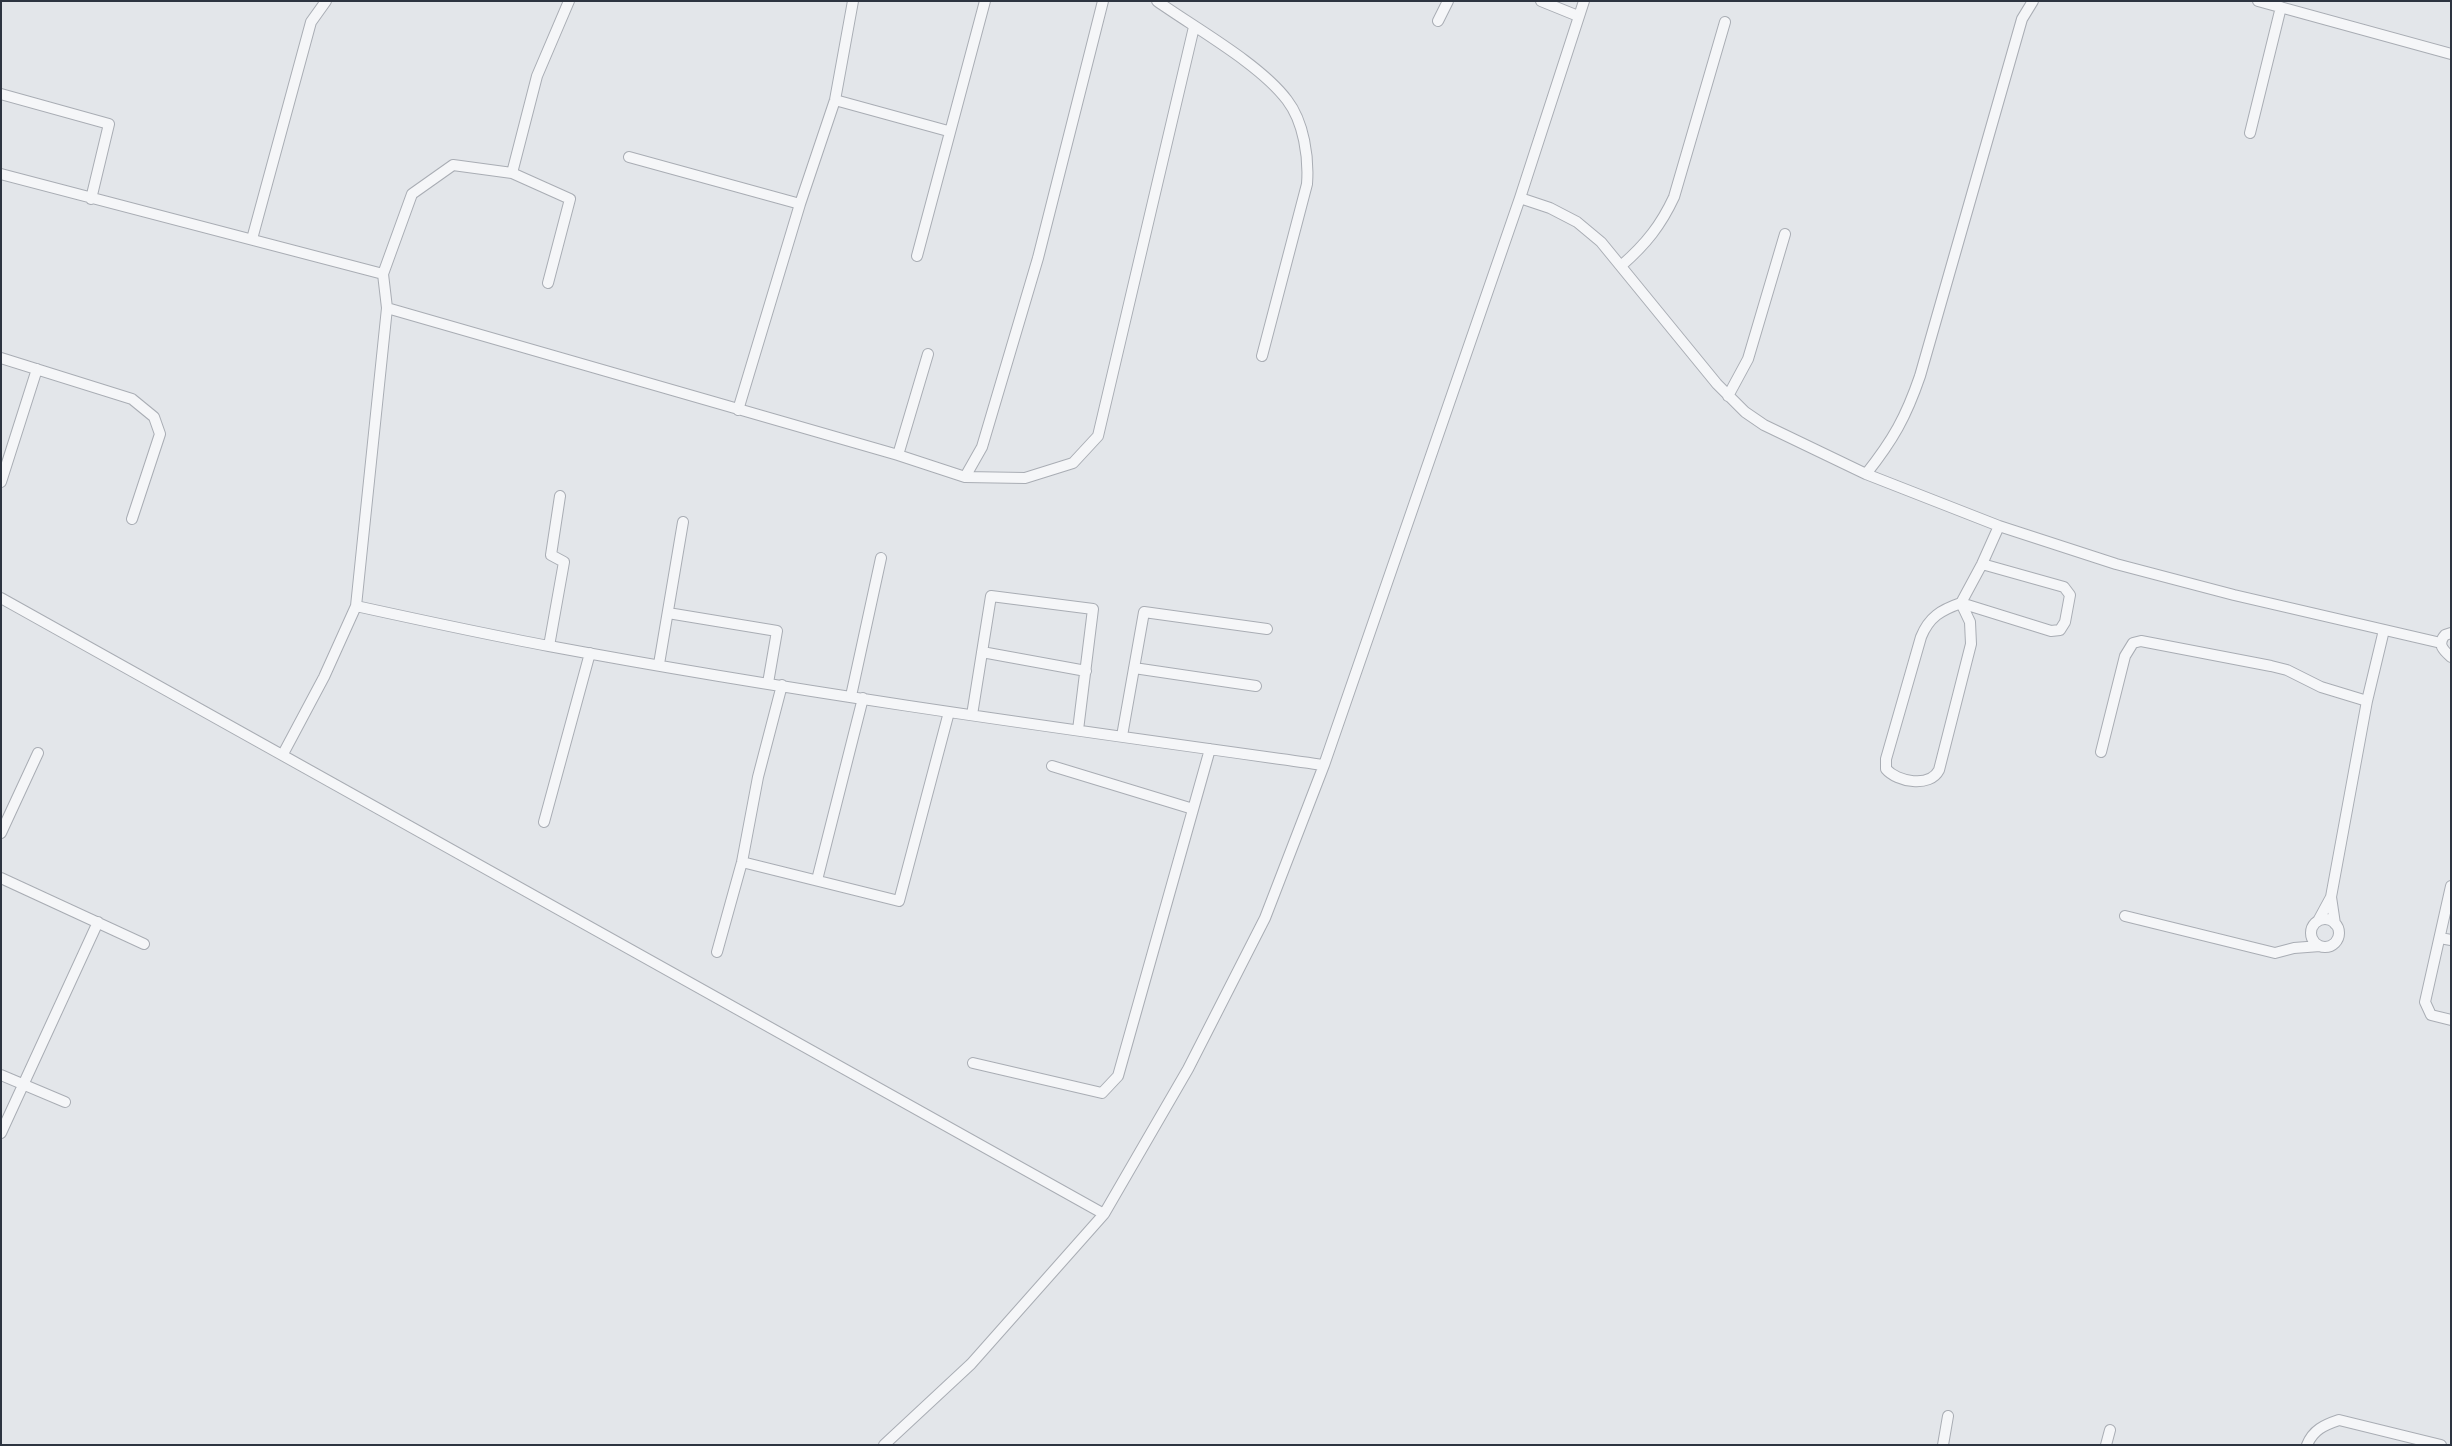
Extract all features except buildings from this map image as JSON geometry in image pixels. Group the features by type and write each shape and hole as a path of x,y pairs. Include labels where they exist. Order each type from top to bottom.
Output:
{"lane":[{"path":"252,239 311,22 326,1"},
{"path":"512,173 537,76 569,1"},
{"path":"738,410 800,204 835,100 853,1"},
{"path":"917,256 948,131 985,1"},
{"path":"965,477 982,447 1035,267 1103,1"},
{"path":"1157,1 1254,69 1288,101 1301,128 1308,169 1306,184 1262,356"},
{"path":"1438,21 1448,1"},
{"path":"1541,1 1578,16"},
{"path":"886,1444 971,1364 1104,1214 1188,1069 1265,918 1324,765 1520,198 1584,1"},
{"path":"1866,474 1890,443 1908,411 1920,376 2022,19 2032,1"},
{"path":"2258,1 2451,54"},
{"path":"2250,133 2281,7"},
{"path":"1622,265 1644,246 1662,223 1674,197 1725,22"},
{"path":"387,308 898,455 965,477 1025,478 1073,463 1098,436 1194,27"},
{"path":"1,94 109,124 90,199"},
{"path":"835,100 948,131"},
{"path":"629,157 800,204"},
{"path":"283,754 324,677 356,606 387,308 383,274 412,194 453,165 512,173 570,199 548,283"},
{"path":"1,174 90,199 383,274"},
{"path":"1520,198 1550,208 1577,222 1602,242 1728,396 1764,425 1866,474 1999,526 2116,564 2207,588 2440,643"},
{"path":"1728,396 1748,358 1785,234"},
{"path":"898,455 928,354"},
{"path":"1,358 132,399 154,418 160,434 132,518"},
{"path":"1,482 37,369"},
{"path":"549,646 564,562 551,556 560,496"},
{"path":"659,664 683,522"},
{"path":"1961,603 1970,622 1971,644 1940,770 1937,776 1927,782 1893,775 1886,769 1886,759 1920,637 1926,625 1935,615 1961,603 1982,564 1999,526"},
{"path":"851,696 881,558"},
{"path":"1961,603 2051,631 2063,626 2070,600 2070,595 2064,587 1982,564"},
{"path":"972,715 991,596 1093,609 1078,730"},
{"path":"1,598 1104,1214"},
{"path":"356,606 549,646 768,683 949,712 1324,765"},
{"path":"1122,736 1144,612 1267,629"},
{"path":"668,614 777,630 768,683"},
{"path":"2125,916 2275,954 2294,948 2328,946 2336,941 2338,932 2331,897 2367,700 2384,630"},
{"path":"2440,643 2444,635 2451,633"},
{"path":"2101,752 2125,656 2133,643 2141,641 2287,670 2321,687 2367,700"},
{"path":"2440,643 2444,651 2451,656"},
{"path":"982,652 1086,671"},
{"path":"544,822 590,653"},
{"path":"1134,668 1256,686"},
{"path":"717,952 742,862 758,776 782,685"},
{"path":"817,880 864,698"},
{"path":"742,862 899,901 949,712"},
{"path":"973,1063 1102,1093 1118,1076 1210,749"},
{"path":"1,833 38,753"},
{"path":"1052,766 1193,809"},
{"path":"1,878 144,944"},
{"path":"2451,886 2426,1007 2431,1014 2451,1020"},
{"path":"2294,948 2315,924 2331,897"},
{"path":"2315,924 2328,920 2335,924"},
{"path":"1,1133 98,922"},
{"path":"2315,924 2313,940 2320,946"},
{"path":"2440,938 2451,940"},
{"path":"1,1075 65,1102"},
{"path":"1943,1445 1948,1416"},
{"path":"2307,1445 2311,1436 2323,1425 2338,1420 2441,1445"},
{"path":"2106,1445 2110,1430"}]}
